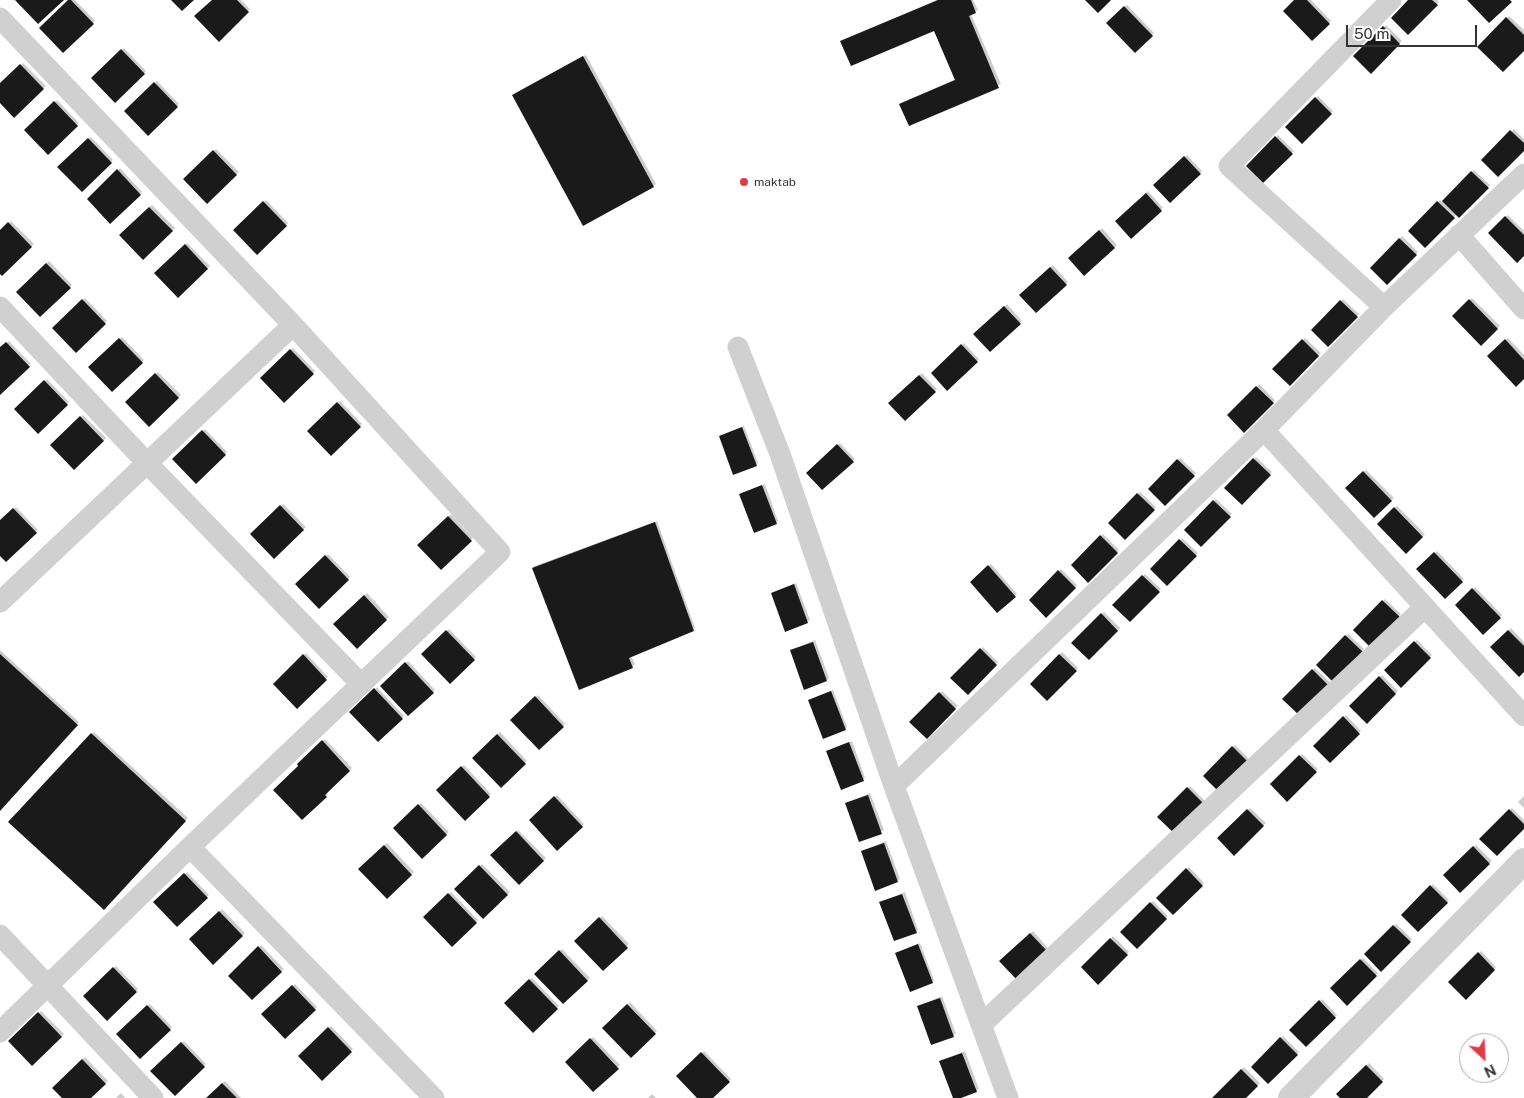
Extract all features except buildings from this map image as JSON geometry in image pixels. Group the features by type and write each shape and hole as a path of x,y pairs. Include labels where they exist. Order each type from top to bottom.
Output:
{"street":[{"path":"1384,307 1229,166 1391,0"},
{"path":"0,18 293,325 500,552 190,847 0,1032"},
{"path":"894,786 1264,430 1384,307 1524,174"},
{"path":"1459,235 1524,309"},
{"path":"0,307 147,463 362,684"},
{"path":"0,602 293,325"},
{"path":"738,347 780,454 894,786 1008,1098"},
{"path":"1264,430 1524,716"},
{"path":"982,1024 1425,606"},
{"path":"190,847 434,1098"},
{"path":"1291,1098 1524,861"},
{"path":"0,935 153,1098"}],"place":[{"name":"maktab","path":"744,182"}]}
